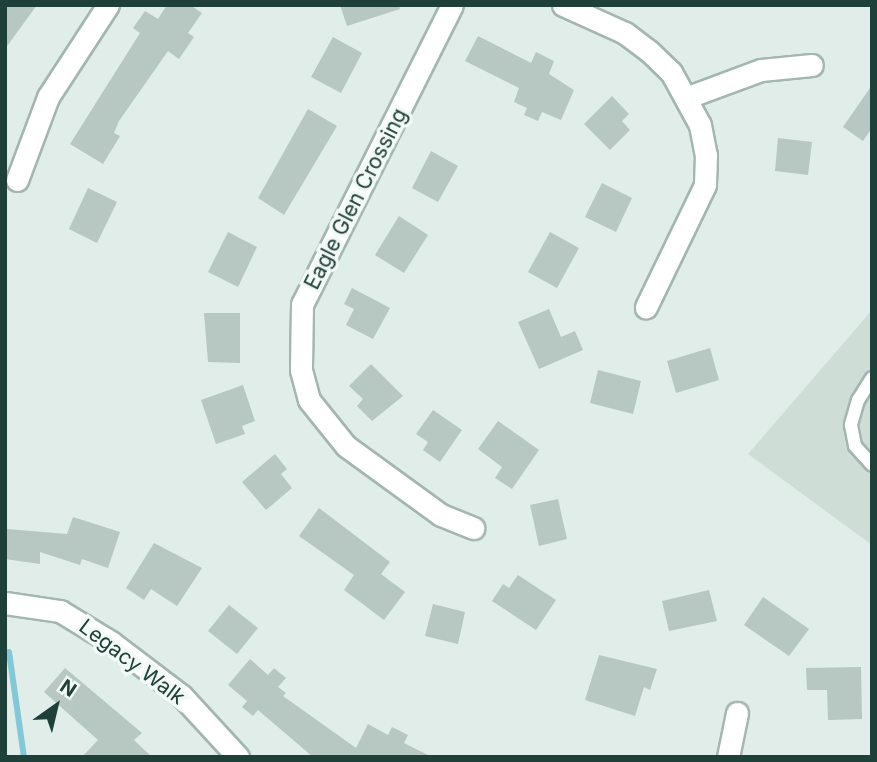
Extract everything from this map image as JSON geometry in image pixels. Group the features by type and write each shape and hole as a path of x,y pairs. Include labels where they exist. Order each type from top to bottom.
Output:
{"street":[{"path":"17,180 48,97 108,5"},
{"name":"Eagle Glen Crossing","path":"452,5 307,293 301,326 301,370 309,400 346,446 441,515 473,528"},
{"path":"563,5 625,33 649,51 688,97 706,155 705,185 646,307"},
{"path":"688,97 761,70 812,65"},
{"name":"Legacy Walk","path":"5,603 30,603 60,611 111,642 182,696 238,757"},
{"path":"728,757 737,713"}],"lane":[{"path":"872,378 858,400 851,425 855,446 872,465"}],"shaded area":[{"path":"872,310 872,545 748,454"}],"building":[{"path":"5,5 37,5 5,49"},
{"path":"167,5 190,5 202,13 188,33 194,37 179,59 168,51 119,121 114,133 120,136 103,164 70,144 140,33 133,28 145,11 158,19"},
{"path":"340,5 399,5 400,9 347,26"},
{"path":"478,36 531,63 536,52 554,61 549,74 574,90 561,120 542,112 538,121 524,115 527,108 514,102 519,88 465,61"},
{"path":"333,37 362,53 341,93 311,77"},
{"path":"872,85 872,128 863,141 843,127"},
{"path":"612,96 629,114 622,121 630,130 610,150 584,124"},
{"path":"308,109 337,126 284,215 258,198"},
{"path":"778,138 812,142 808,175 775,171"},
{"path":"431,151 458,166 438,202 412,188"},
{"path":"602,183 632,198 616,232 585,217"},
{"path":"88,188 117,202 97,243 69,229"},
{"path":"399,216 428,235 404,273 375,255"},
{"path":"228,232 257,247 238,287 208,272"},
{"path":"550,232 579,248 557,288 528,272"},
{"path":"352,288 390,308 373,339 346,325 354,309 344,304"},
{"path":"549,309 561,337 575,331 583,350 539,369 518,322"},
{"path":"204,313 240,313 240,363 208,362"},
{"path":"710,348 719,380 676,393 667,361"},
{"path":"371,364 403,396 372,421 357,406 363,399 349,386"},
{"path":"598,370 641,381 633,414 590,403"},
{"path":"243,385 255,421 242,426 245,434 216,444 201,400"},
{"path":"433,410 462,430 440,462 423,450 428,442 416,434"},
{"path":"498,421 539,450 512,489 495,478 502,467 478,449"},
{"path":"275,454 287,469 281,474 292,488 266,510 242,482"},
{"path":"558,499 567,539 539,546 530,505"},
{"path":"319,508 390,562 381,574 405,592 384,620 344,590 354,575 299,536"},
{"path":"73,517 120,532 108,568 82,559 80,565 40,552 40,564 5,559 7,529 67,534"},
{"path":"154,543 202,568 177,606 151,589 144,600 126,588"},
{"path":"518,575 556,600 536,630 492,601 503,584 509,588"},
{"path":"709,590 717,621 669,631 662,601"},
{"path":"763,597 809,629 789,656 744,625"},
{"path":"433,604 465,612 458,644 425,636"},
{"path":"229,605 258,628 237,654 208,631"},
{"path":"599,655 657,669 650,690 644,687 635,716 585,700"},
{"path":"250,659 268,675 274,668 286,678 278,687 286,693 283,696 356,748 368,724 388,735 392,727 408,735 404,743 432,757 313,757 258,710 253,716 242,707 247,701 228,685"},
{"path":"861,667 862,719 828,720 827,690 807,690 806,668"},
{"path":"65,668 142,733 134,740 152,757 82,757 98,740 44,692"}],"waterway":[{"path":"9,652 24,757"}]}
